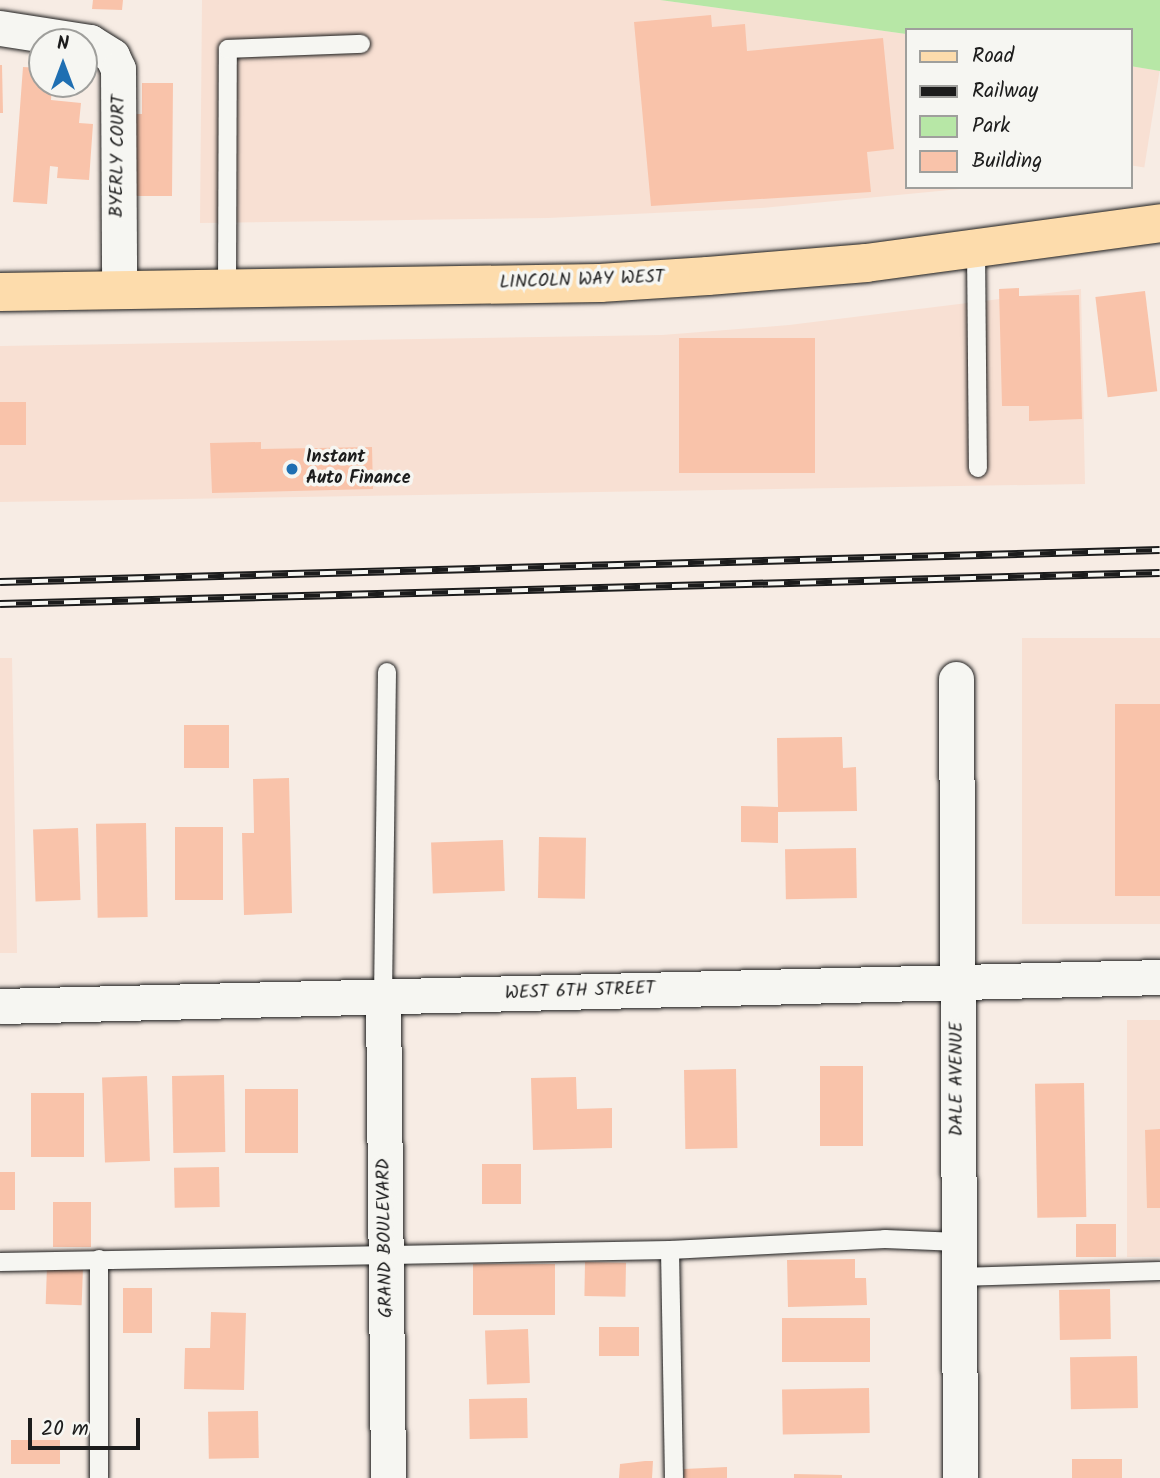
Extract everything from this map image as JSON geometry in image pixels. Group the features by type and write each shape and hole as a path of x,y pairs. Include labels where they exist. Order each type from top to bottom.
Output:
{"main road":[{"name":"LINCOLN WAY WEST","path":"0,292 600,283 840,265 1160,223"}],"street":[{"name":"BYERLY COURT","path":"0,28 89,42 111,56 118,69 118,291"},
{"name":"DALE AVENUE","path":"956,679 960,1478"},
{"name":"WEST 6TH STREET","path":"0,1006 1160,976"},
{"name":"GRAND BOULEVARD","path":"383,998 388,1478"}],"lane":[{"path":"227,289 228,49 361,44"},
{"path":"976,248 978,468"},
{"path":"383,998 387,672"},
{"path":"0,1262 670,1250 885,1239 959,1242"},
{"path":"670,1250 674,1478"},
{"path":"99,1259 99,1478"},
{"path":"959,1277 1160,1271"}],"shaded area":[{"path":"202,0 660,0 904,34 904,189 960,189 761,208 548,218 200,223"},
{"path":"1132,66 1160,71 1144,167 1132,166"},
{"path":"1081,289 1085,484 0,502 0,346 662,335 789,325"},
{"path":"1022,638 1160,638 1160,924 1022,924"},
{"path":"0,658 12,658 17,953 0,953"},
{"path":"1127,1020 1160,1020 1160,1257 1127,1257"}],"green space":[{"path":"660,0 1160,0 1160,71 1132,66 1132,28 904,28 904,34"}],"building":[{"path":"93,0 123,0 122,10 92,9"},
{"path":"711,15 712,27 745,24 747,51 883,38 894,149 867,152 871,192 651,206 634,22"},
{"path":"2,65 3,113 0,113"},
{"path":"23,67 28,67 28,98 51,98 81,103 79,123 93,124 89,180 57,178 58,167 50,166 47,204 13,202"},
{"path":"142,83 173,83 172,196 134,196 135,114 142,114"},
{"path":"1019,288 1019,296 1079,295 1082,419 1029,421 1029,406 1002,406 999,289"},
{"path":"1145,291 1157,391 1108,397 1095,297"},
{"path":"679,338 815,338 815,473 679,473"},
{"path":"0,402 26,402 26,445 0,445"},
{"name":"Instant Auto Finance","path":"261,442 261,449 372,447 373,489 212,493 210,443"},
{"path":"1115,704 1160,704 1160,896 1115,896"},
{"path":"184,725 229,725 229,768 184,768"},
{"path":"842,737 843,768 856,767 857,811 778,812 778,843 741,842 741,806 778,807 777,738"},
{"path":"289,778 292,913 244,915 242,833 254,833 253,779"},
{"path":"146,823 148,917 98,918 96,824"},
{"path":"175,827 223,827 223,900 175,900"},
{"path":"78,828 81,900 36,902 33,830"},
{"path":"539,837 586,838 585,899 538,898"},
{"path":"503,840 505,891 433,893 431,843"},
{"path":"856,848 857,898 786,899 785,849"},
{"path":"820,1066 863,1066 863,1146 820,1146"},
{"path":"736,1069 737,1148 685,1149 684,1070"},
{"path":"224,1075 225,1152 173,1153 172,1076"},
{"path":"147,1076 150,1161 105,1163 102,1078"},
{"path":"576,1077 577,1109 612,1108 612,1148 533,1150 531,1078"},
{"path":"1084,1083 1086,1217 1037,1218 1035,1084"},
{"path":"245,1089 298,1089 298,1153 245,1153"},
{"path":"31,1093 84,1093 84,1157 31,1157"},
{"path":"1160,1129 1160,1208 1147,1208 1145,1130"},
{"path":"482,1164 521,1164 521,1204 482,1204"},
{"path":"219,1167 220,1207 175,1208 174,1168"},
{"path":"0,1172 15,1172 15,1210 0,1210"},
{"path":"53,1202 91,1202 91,1247 53,1247"},
{"path":"1076,1224 1116,1224 1116,1257 1076,1257"},
{"path":"855,1259 855,1278 866,1278 867,1305 788,1307 787,1260"},
{"path":"585,1262 626,1263 625,1297 584,1296"},
{"path":"473,1264 555,1264 555,1315 473,1315"},
{"path":"47,1266 83,1267 82,1305 46,1304"},
{"path":"123,1288 152,1288 152,1333 123,1333"},
{"path":"1110,1289 1111,1339 1060,1340 1059,1290"},
{"path":"211,1312 246,1313 244,1390 184,1389 185,1348 210,1348"},
{"path":"782,1318 870,1318 870,1362 782,1362"},
{"path":"599,1327 639,1327 639,1356 599,1356"},
{"path":"528,1329 530,1383 487,1384 485,1331"},
{"path":"1137,1356 1138,1408 1071,1409 1070,1357"},
{"path":"869,1388 870,1433 783,1435 782,1390"},
{"path":"527,1398 528,1438 470,1439 469,1399"},
{"path":"258,1411 259,1458 209,1459 208,1412"},
{"path":"11,1440 60,1440 60,1464 11,1464"},
{"path":"1072,1459 1122,1459 1122,1478 1072,1478"},
{"path":"653,1461 652,1478 619,1478 620,1464"},
{"path":"727,1467 727,1478 684,1478 684,1469"},
{"path":"794,1474 842,1475 842,1478 794,1478"}],"railway":[{"path":"0,582 1160,550"},
{"path":"0,604 1160,573"}],"place":[{"name":"Instant Auto Finance","path":"292,469"}]}
